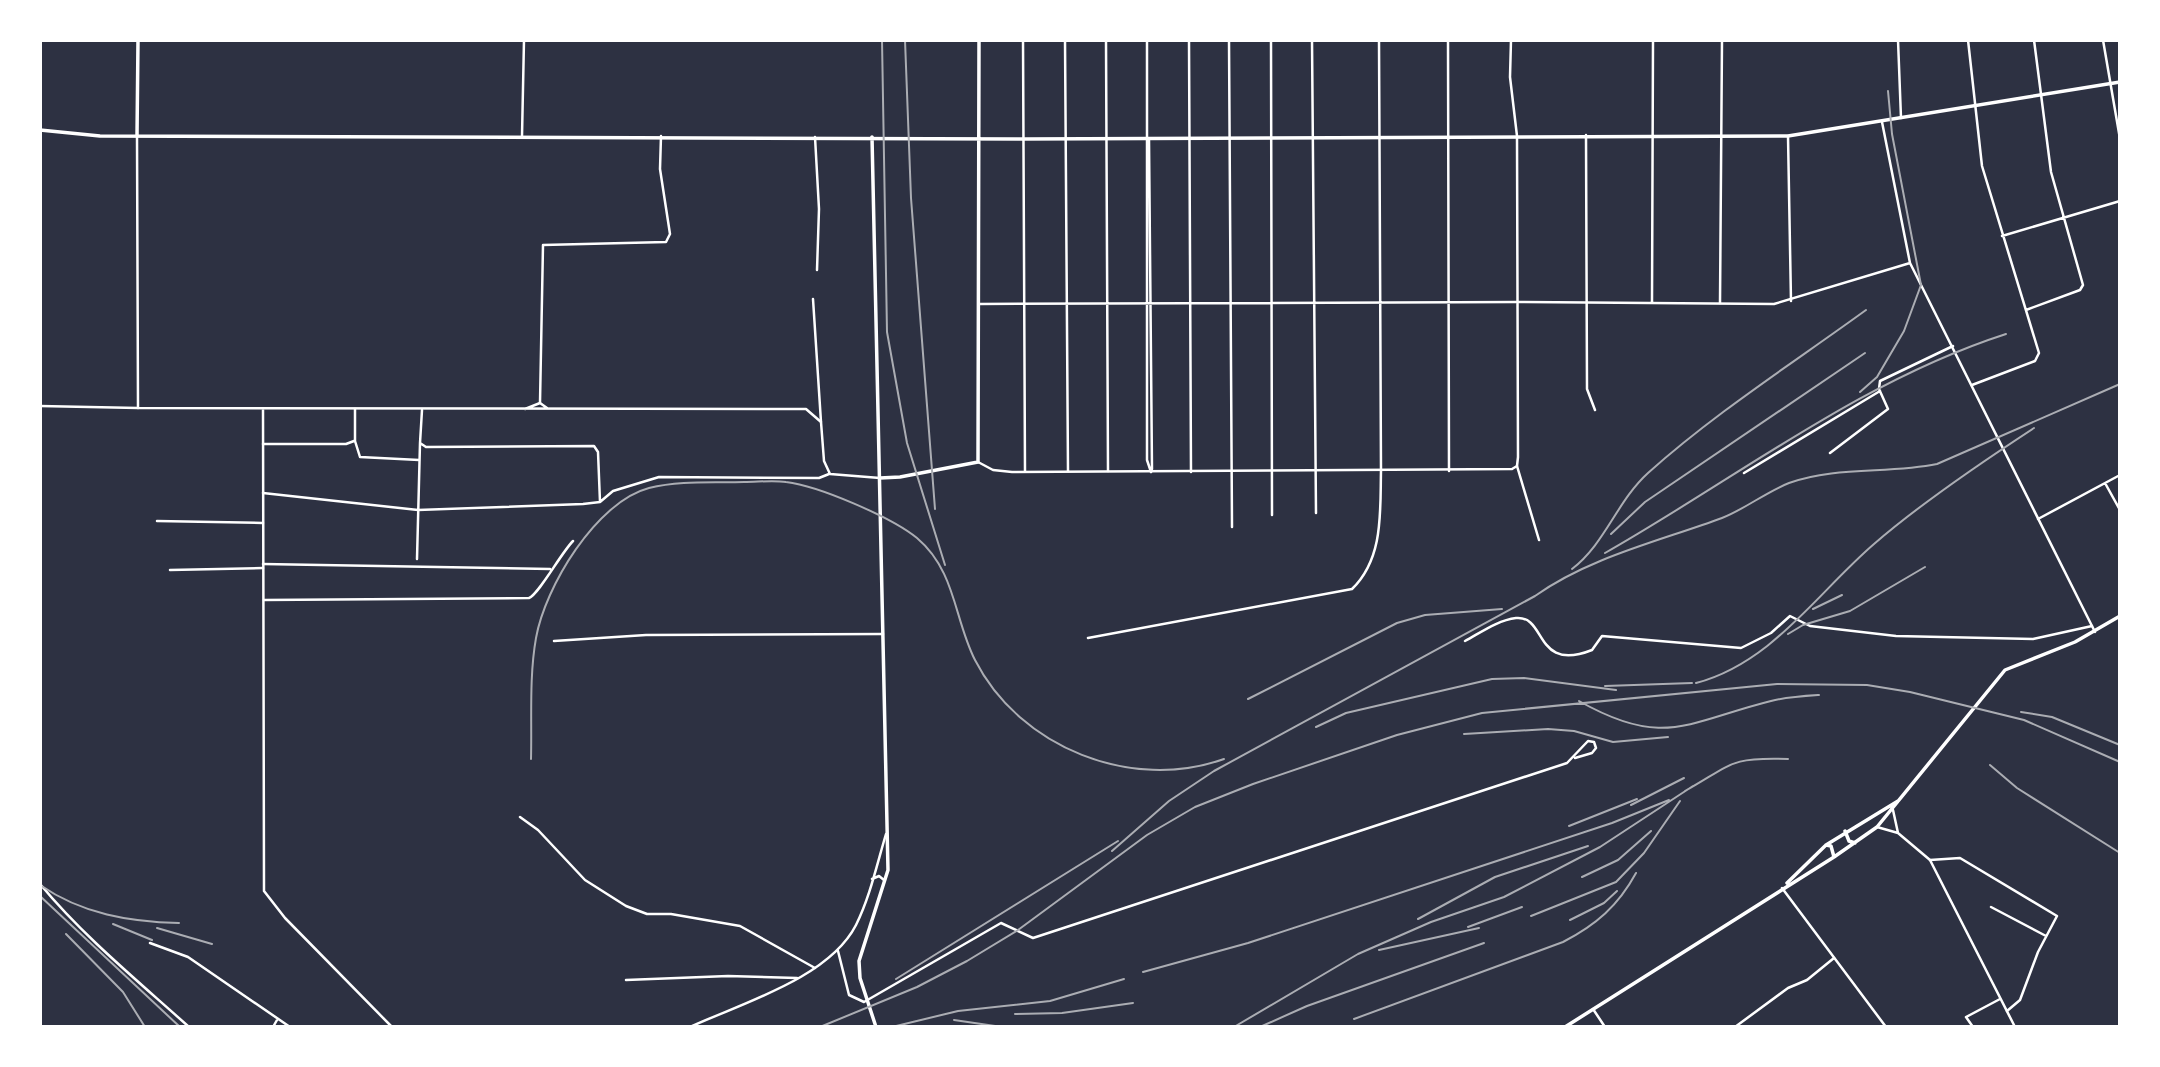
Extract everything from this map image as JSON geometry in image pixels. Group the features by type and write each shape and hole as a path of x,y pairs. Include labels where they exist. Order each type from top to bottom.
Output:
{"main road":[{"path":"137,136 138,40"},
{"path":"880,478 900,477 978,462 979,40"},
{"path":"40,130 137,136 1023,139 1788,136 2120,82"},
{"path":"872,137 887,831 885,884 861,950 861,981 876,1027"},
{"path":"1564,1027 1834,857 1877,827 1931,763 1988,687 2005,670 2095,632 2120,615"},
{"path":"1782,888 1826,845 1903,798"},
{"path":"1845,831 1849,841 1855,843"},
{"path":"1826,845 1831,846 1834,857"}],"street":[{"path":"522,136 524,40"},
{"path":"1023,40 1025,472"},
{"path":"1065,40 1068,473"},
{"path":"1106,40 1108,472"},
{"path":"1147,40 1148,138 1151,144 1151,472"},
{"path":"1189,40 1191,472"},
{"path":"1229,40 1231,527"},
{"path":"1271,40 1272,515"},
{"path":"1312,40 1316,513"},
{"path":"1088,638 1352,589 1362,577 1377,540 1381,471 1380,40"},
{"path":"1448,40 1449,471"},
{"path":"1511,40 1510,77 1517,136 1517,466 1539,540"},
{"path":"1652,302 1653,40"},
{"path":"1720,303 1723,135 1721,40"},
{"path":"1898,40 1901,118"},
{"path":"1968,40 1982,166 2039,353 2035,361 1972,385"},
{"path":"2026,310 2080,290 2082,285 2066,217 2050,166 2034,40"},
{"path":"2103,40 2120,139"},
{"path":"1882,122 1910,263 2095,632"},
{"path":"1586,135 1587,389 1595,410"},
{"path":"137,136 138,408"},
{"path":"540,403 543,245 666,242 670,234 660,169 661,136"},
{"path":"1788,136 1790,301"},
{"path":"815,137 819,209 817,270"},
{"path":"1148,138 1145,144 1145,304 1147,460 1151,472"},
{"path":"2002,236 2120,201"},
{"path":"979,304 1790,301 1910,263"},
{"path":"813,299 824,461 830,474"},
{"path":"1830,453 1888,409 1880,391 1880,381 1953,346"},
{"path":"1744,474 1880,391"},
{"path":"540,403 547,408"},
{"path":"526,409 540,403"},
{"path":"40,405 263,410 806,409 821,422"},
{"path":"355,409 355,440 360,457 419,460"},
{"path":"417,559 422,409"},
{"path":"263,410 264,891 285,918 393,1027"},
{"path":"263,444 346,444 355,440"},
{"path":"420,443 426,447 594,446 598,452 600,502"},
{"path":"978,462 993,471 1068,473 1449,471 1508,470 1517,466"},
{"path":"263,493 418,510 600,502 613,491 659,477 819,478 830,474 880,478"},
{"path":"2038,519 2120,475"},
{"path":"2105,483 2120,510"},
{"path":"157,521 263,523"},
{"path":"264,600 529,598 537,594 550,569 573,541"},
{"path":"170,570 263,566 550,569"},
{"path":"1465,640 1500,622 1516,618 1532,623 1546,646 1554,653 1563,655 1592,650 1602,636 1741,648 1771,633 1790,616 1810,626 1906,637 2034,639 2092,626"},
{"path":"554,641 646,635 883,634"},
{"path":"838,951 849,995 864,1002 1001,923 1033,937 1339,836 1432,810 1592,752 1596,747 1594,742 1588,741 1575,758"},
{"path":"1893,810 1898,833"},
{"path":"520,817 538,830 584,880 626,906 647,914 684,916 740,926 815,968"},
{"path":"1877,827 1898,833 1930,860 2015,1027"},
{"path":"690,1027 797,978 838,951 856,925 887,831"},
{"path":"1930,860 1960,858 2057,916 2020,1000 2007,1012"},
{"path":"872,878 882,877 885,884"},
{"path":"40,884 88,936 189,1027"},
{"path":"1782,888 1886,1027"},
{"path":"1991,907 2046,936"},
{"path":"150,943 188,957 211,970 290,1027"},
{"path":"1735,1027 1788,988 1807,980 1834,958"},
{"path":"626,980 728,976 797,978"},
{"path":"1973,1027 1966,1017 2000,999"},
{"path":"1593,1009 1605,1027"},
{"path":"273,1027 277,1020"}],"railway":[{"path":"882,40 887,332 907,443 945,565"},
{"path":"905,40 911,198 935,509"},
{"path":"1860,392 1877,377 1904,331 1921,285 1892,134 1888,91"},
{"path":"1572,569 1593,547 1628,496 1648,473 1727,409 1866,310"},
{"path":"1605,553 1850,404 1952,354 2006,334"},
{"path":"1611,534 1645,502 1865,353"},
{"path":"1112,851 1169,801 1214,771 1556,582 1602,560 1722,518 1789,483 1825,474 1937,464 2120,384"},
{"path":"1696,683 1748,660 1771,643 1892,529 1952,483 2034,428"},
{"path":"531,759 532,668 541,617 562,572 592,528 629,496 649,488 685,483 771,481 800,485 835,496 873,512 917,538 940,565 968,644 995,691 1020,717 1049,739 1082,755 1117,765 1153,770 1189,768 1224,759"},
{"path":"1788,634 1803,625 1850,611 1925,567"},
{"path":"1813,609 1842,595"},
{"path":"1248,699 1397,623 1425,615 1502,609"},
{"path":"1316,727 1346,713 1492,679 1524,678 1616,690"},
{"path":"1605,686 1692,683"},
{"path":"820,1027 917,987 967,961 1018,930 1147,835 1195,807 1253,784 1397,735 1482,713 1777,684 1867,685 1910,692 2024,720 2120,762"},
{"path":"1579,701 1608,716 1655,728 1696,723 1777,700 1819,695"},
{"path":"2021,712 2052,717 2120,745"},
{"path":"1464,734 1548,729 1574,731 1613,742 1668,737"},
{"path":"1685,791 1732,764 1754,759 1788,759"},
{"path":"1990,765 2017,788 2120,853"},
{"path":"1631,805 1684,778"},
{"path":"1234,1027 1358,954 1431,922 1504,897 1600,847 1693,786"},
{"path":"1569,826 1637,799"},
{"path":"1143,972 1248,943 1612,823 1669,800"},
{"path":"1531,916 1616,882 1644,853 1680,801"},
{"path":"1582,877 1618,860 1651,831"},
{"path":"896,979 1118,841"},
{"path":"1418,919 1495,877 1588,846"},
{"path":"1354,1019 1563,942 1605,914 1622,895 1636,873"},
{"path":"40,885 73,903 107,915 179,923"},
{"path":"1570,920 1604,903 1617,891"},
{"path":"40,896 180,1027"},
{"path":"1468,927 1522,907"},
{"path":"113,924 152,940"},
{"path":"157,928 212,944"},
{"path":"1379,950 1479,928"},
{"path":"66,934 123,992 145,1027"},
{"path":"1260,1027 1307,1006 1484,943"},
{"path":"892,1027 958,1011 1050,1001 1124,979"},
{"path":"1015,1014 1062,1013 1133,1003"},
{"path":"954,1020 1002,1027"}]}
